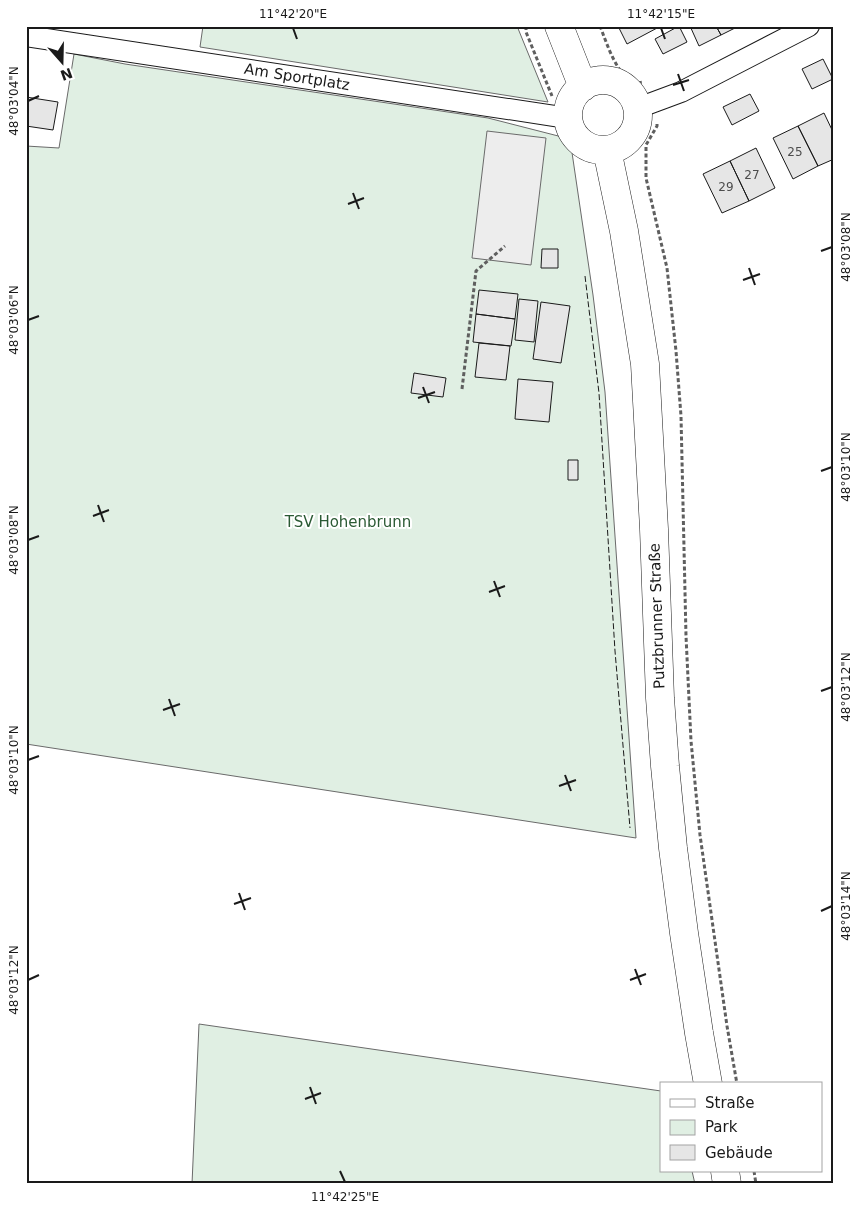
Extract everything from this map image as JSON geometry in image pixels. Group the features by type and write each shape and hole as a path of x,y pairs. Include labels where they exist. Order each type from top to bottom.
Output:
{"main road":[{"path":"559,26 583,87"},
{"path":"604,80 616,82 626,88 644,106 634,131 628,140 618,147 607,150 585,145 577,138 565,117 574,95 583,87 593,82 604,80"},
{"name":"Putzbrunner Straße","path":"607,150 624,231 645,364 665,766 684,933 708,1082"}],"street":[{"path":"644,106 681,92 810,26"},
{"name":"Am Sportplatz","path":"26,36 565,117"}],"path":[{"path":"526,26 526,32 565,117"},
{"path":"600,26 617,66 624,76 635,83 644,82 644,106 657,126 646,145 646,178 667,268 676,351 681,416 686,636 691,741 700,835 737,1082"},
{"path":"462,389 476,270 506,246"}],"green space":[{"path":"203,26 517,26 548,102 200,47"},
{"name":"TSV Hohenbrunn","path":"74,54 125,64 488,118 570,139 605,392 636,838 26,744 26,146 59,148"},
{"path":"199,1024 660,1091 660,1172 692,1172 695,1184 192,1184"}],"shaded area":[{"path":"487,131 546,138 531,265 472,258"}],"building":[{"path":"618,26 659,26 659,27 627,44"},
{"path":"679,26 687,42 663,54 655,39"},
{"path":"690,26 716,26 721,35 699,46"},
{"path":"716,26 739,26 721,35"},
{"path":"823,59 833,79 812,89 802,69"},
{"path":"750,94 759,111 732,125 723,107"},
{"path":"26,97 58,102 53,130 26,126"},
{"path":"824,113 834,134 834,159 818,166 798,126"},
{"path":"798,126 818,166 793,179 773,138"},
{"path":"756,148 775,188 749,201 730,161"},
{"path":"730,161 749,201 722,213 703,174"},
{"path":"542,249 558,249 558,268 541,268"},
{"path":"479,290 518,294 515,319 476,314"},
{"path":"519,299 538,301 534,342 515,340"},
{"path":"541,302 570,306 561,363 533,359"},
{"path":"476,314 515,319 511,346 473,342"},
{"path":"479,343 510,346 506,380 475,377"},
{"path":"414,373 446,378 443,397 411,393"},
{"path":"518,379 553,382 549,422 515,419"},
{"path":"568,460 578,460 578,480 568,480"}],"fence":[{"path":"585,276 599,393 615,651 630,828"}]}
